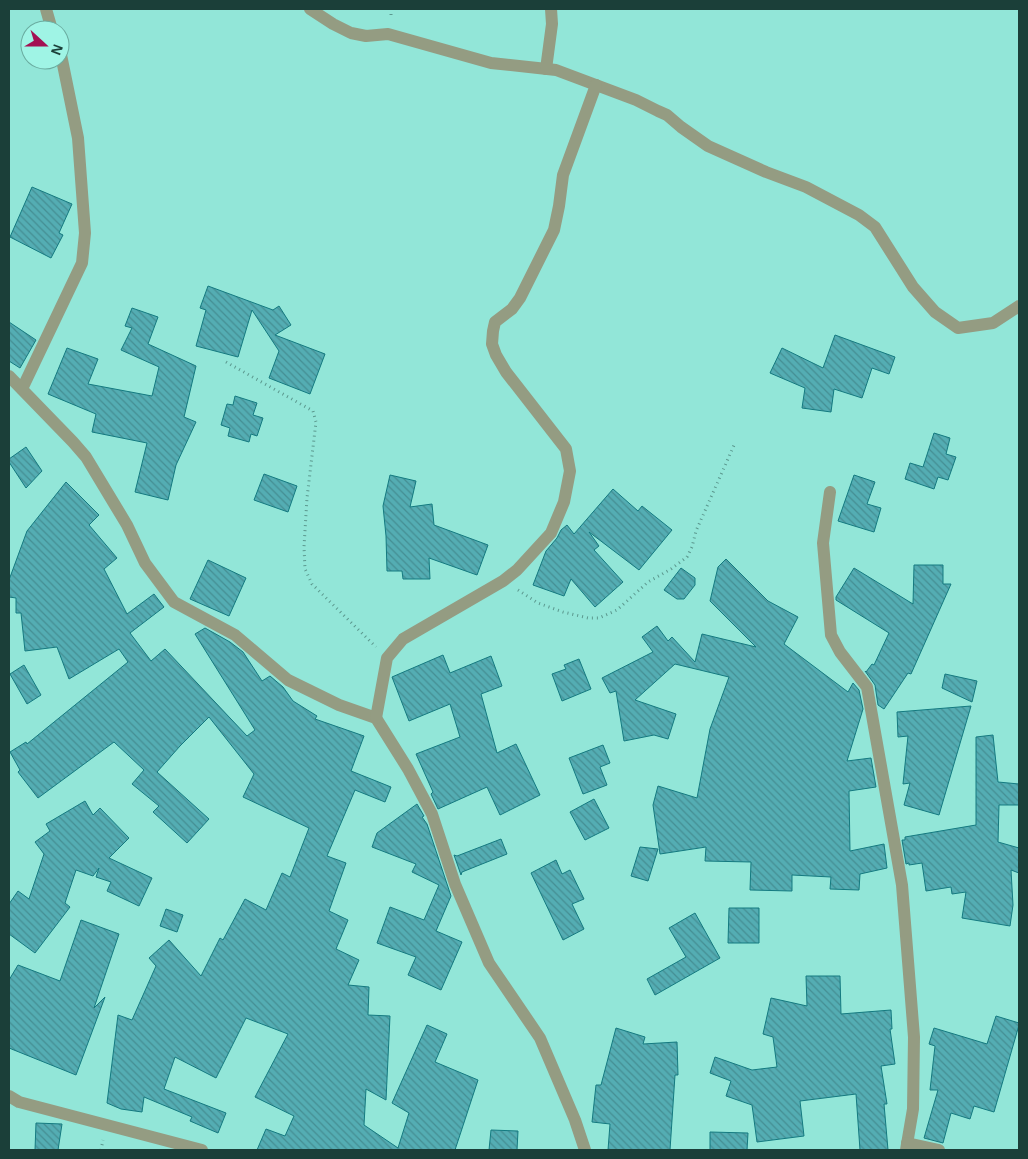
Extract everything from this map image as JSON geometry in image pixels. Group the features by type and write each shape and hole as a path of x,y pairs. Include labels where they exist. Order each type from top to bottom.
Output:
{"street":[{"path":"310,9 351,33 366,36 388,34 491,63 556,70 636,100 667,115 708,146 766,172 806,187 859,214 875,227 913,287 935,312 958,328 993,324 1019,306"},
{"path":"546,69 552,24 551,9"},
{"path":"22,389 82,263 85,234 78,138 64,70"},
{"path":"376,718 387,658 403,639 518,570 552,533 564,502 570,471 566,449 506,372 492,344 492,331 496,322 512,309 520,298 554,230 560,206 563,175 596,85"},
{"path":"9,376 86,457 127,525 145,563 174,602 235,635 288,680 339,705 376,718 408,769 432,814 455,884 490,963 540,1038 575,1120 585,1150"},
{"path":"830,492 823,544 831,635 840,652 867,687 902,885 914,1037 913,1109 906,1147 939,1150"},
{"path":"9,1096 19,1102 202,1150"}],"path":[{"path":"226,362 313,411 316,422 306,508 305,569 312,584 387,658"},
{"path":"503,580 538,603 563,612 588,618 599,618 617,610 648,582 687,557 696,531 735,443"}],"building":[{"path":"32,187 72,204 59,233 63,235 51,258 10,237"},
{"path":"208,286 273,310 279,306 291,325 275,335 325,354 310,394 269,378 279,351 252,310 238,357 196,346 206,310 200,308"},
{"path":"132,308 158,317 148,344 196,366 184,417 196,422 176,465 168,500 135,492 147,443 92,432 96,414 48,394 67,348 98,359 88,384 152,396 159,367 121,350 132,328 125,326"},
{"path":"9,322 36,340 20,368 9,361"},
{"path":"835,335 895,357 889,374 872,368 862,398 834,389 831,412 802,408 805,388 770,373 782,348 823,368"},
{"path":"235,396 257,403 253,415 263,418 257,436 251,434 249,442 228,436 230,428 221,425 227,404 233,405"},
{"path":"934,433 950,438 946,454 956,457 948,480 938,477 934,489 905,479 910,463 923,467"},
{"path":"26,447 42,471 26,488 9,462 9,459"},
{"path":"264,474 297,486 288,512 254,500"},
{"path":"390,475 416,481 410,507 432,504 434,525 488,545 477,575 429,558 430,579 403,579 402,571 387,571 383,506"},
{"path":"854,475 875,482 867,504 881,508 874,532 838,521"},
{"path":"66,482 99,515 89,525 117,558 104,569 127,614 154,594 164,607 130,633 151,661 165,649 247,736 255,730 195,634 205,628 230,642 243,652 262,681 270,676 283,687 293,701 317,716 315,719 364,736 351,771 391,787 385,802 355,790 327,856 346,863 329,911 348,920 336,949 359,960 348,985 369,987 368,1015 390,1016 386,1100 366,1089 364,1125 398,1148 409,1113 392,1103 427,1025 447,1034 435,1062 478,1080 455,1150 257,1150 266,1129 285,1136 294,1116 255,1097 288,1034 246,1018 216,1078 175,1057 164,1089 226,1113 218,1133 190,1121 192,1117 144,1097 142,1112 121,1109 107,1103 118,1015 132,1020 156,966 149,958 169,940 201,976 220,938 223,940 245,899 266,910 282,873 290,877 309,828 243,797 254,774 209,717 157,772 209,819 187,843 153,812 159,806 132,784 144,770 114,742 38,798 18,772 20,770 10,752 26,742 27,744 128,662 119,649 69,679 57,647 25,651 21,613 16,613 16,598 9,597 9,580 27,531"},
{"path":"613,489 638,511 642,506 672,530 639,570 589,532 599,546 594,550 623,582 595,607 571,579 564,596 533,585 546,551 561,530 567,525 574,534"},
{"path":"726,559 768,601 798,617 784,644 848,692 853,683 859,690 863,709 847,761 871,758 876,787 849,791 850,851 884,844 887,868 860,874 859,890 830,889 831,877 792,875 792,891 750,890 751,862 705,861 706,847 660,854 653,805 658,786 697,798 710,729 729,677 675,664 635,700 676,714 668,739 654,735 624,741 616,691 610,693 602,678 653,652 642,637 657,626 668,641 672,637 695,662 702,634 756,647 710,601 718,567"},
{"path":"208,560 246,578 229,616 190,599"},
{"path":"914,565 943,565 943,584 951,584 911,674 908,673 884,709 878,705 875,685 865,671 872,664 874,665 889,633 836,600 836,597 854,568 913,604"},
{"path":"681,568 695,578 695,585 684,599 677,599 664,590"},
{"path":"443,655 450,673 491,656 502,686 481,694 497,753 516,744 540,795 500,815 487,787 438,809 431,794 433,792 416,754 460,737 450,704 409,721 392,677"},
{"path":"579,659 591,689 562,701 552,674 566,669 564,665"},
{"path":"24,665 41,695 27,704 10,674"},
{"path":"945,674 977,681 972,702 942,688"},
{"path":"971,706 939,815 904,805 910,783 903,784 908,736 898,737 897,712"},
{"path":"993,735 998,782 1019,784 1019,805 999,805 998,842 1019,848 1019,873 1011,870 1013,905 1010,926 962,918 966,892 952,894 951,887 926,891 922,863 906,864 902,840 905,840 905,837 976,825 976,737"},
{"path":"603,745 610,763 600,767 607,785 583,794 569,758"},
{"path":"594,799 609,828 585,840 570,812"},
{"path":"85,801 93,815 100,808 129,838 109,858 152,878 139,906 107,891 111,882 96,877 99,868 93,876 76,870 65,903 70,907 35,953 9,934 9,904 18,891 29,899 44,854 35,842 50,831 46,824"},
{"path":"417,804 427,824 451,896 436,931 462,942 441,990 408,975 416,957 377,943 390,907 424,920 439,885 412,872 416,864 372,847 377,833"},
{"path":"501,839 507,854 462,872 461,875 454,855 457,856"},
{"path":"640,847 658,849 648,881 631,876"},
{"path":"556,860 562,874 570,870 584,899 572,904 584,929 563,940 531,873"},
{"path":"729,908 759,908 759,943 728,943"},
{"path":"166,909 183,915 177,932 160,926"},
{"path":"695,913 720,958 655,995 647,979 686,957 669,928"},
{"path":"81,920 119,934 94,1008 105,997 76,1075 9,1048 9,980 18,965 60,981"},
{"path":"806,976 840,976 841,1014 891,1010 892,1029 890,1029 895,1064 881,1066 887,1104 884,1104 888,1150 860,1150 856,1094 800,1101 804,1136 757,1142 752,1105 726,1096 731,1081 710,1073 715,1057 752,1070 777,1067 773,1037 763,1034 771,998 807,1006"},
{"path":"996,1016 1019,1023 1019,1025 994,1112 974,1106 970,1119 951,1113 943,1143 924,1138 938,1090 930,1090 935,1046 929,1044 934,1028 987,1044"},
{"path":"616,1028 645,1037 643,1044 677,1042 678,1075 675,1075 670,1150 608,1150 610,1124 592,1122 596,1085 601,1085"},
{"path":"36,1123 62,1124 58,1150 35,1150"},
{"path":"491,1130 518,1131 517,1150 489,1150"},
{"path":"710,1132 748,1133 747,1150 710,1150"}]}
